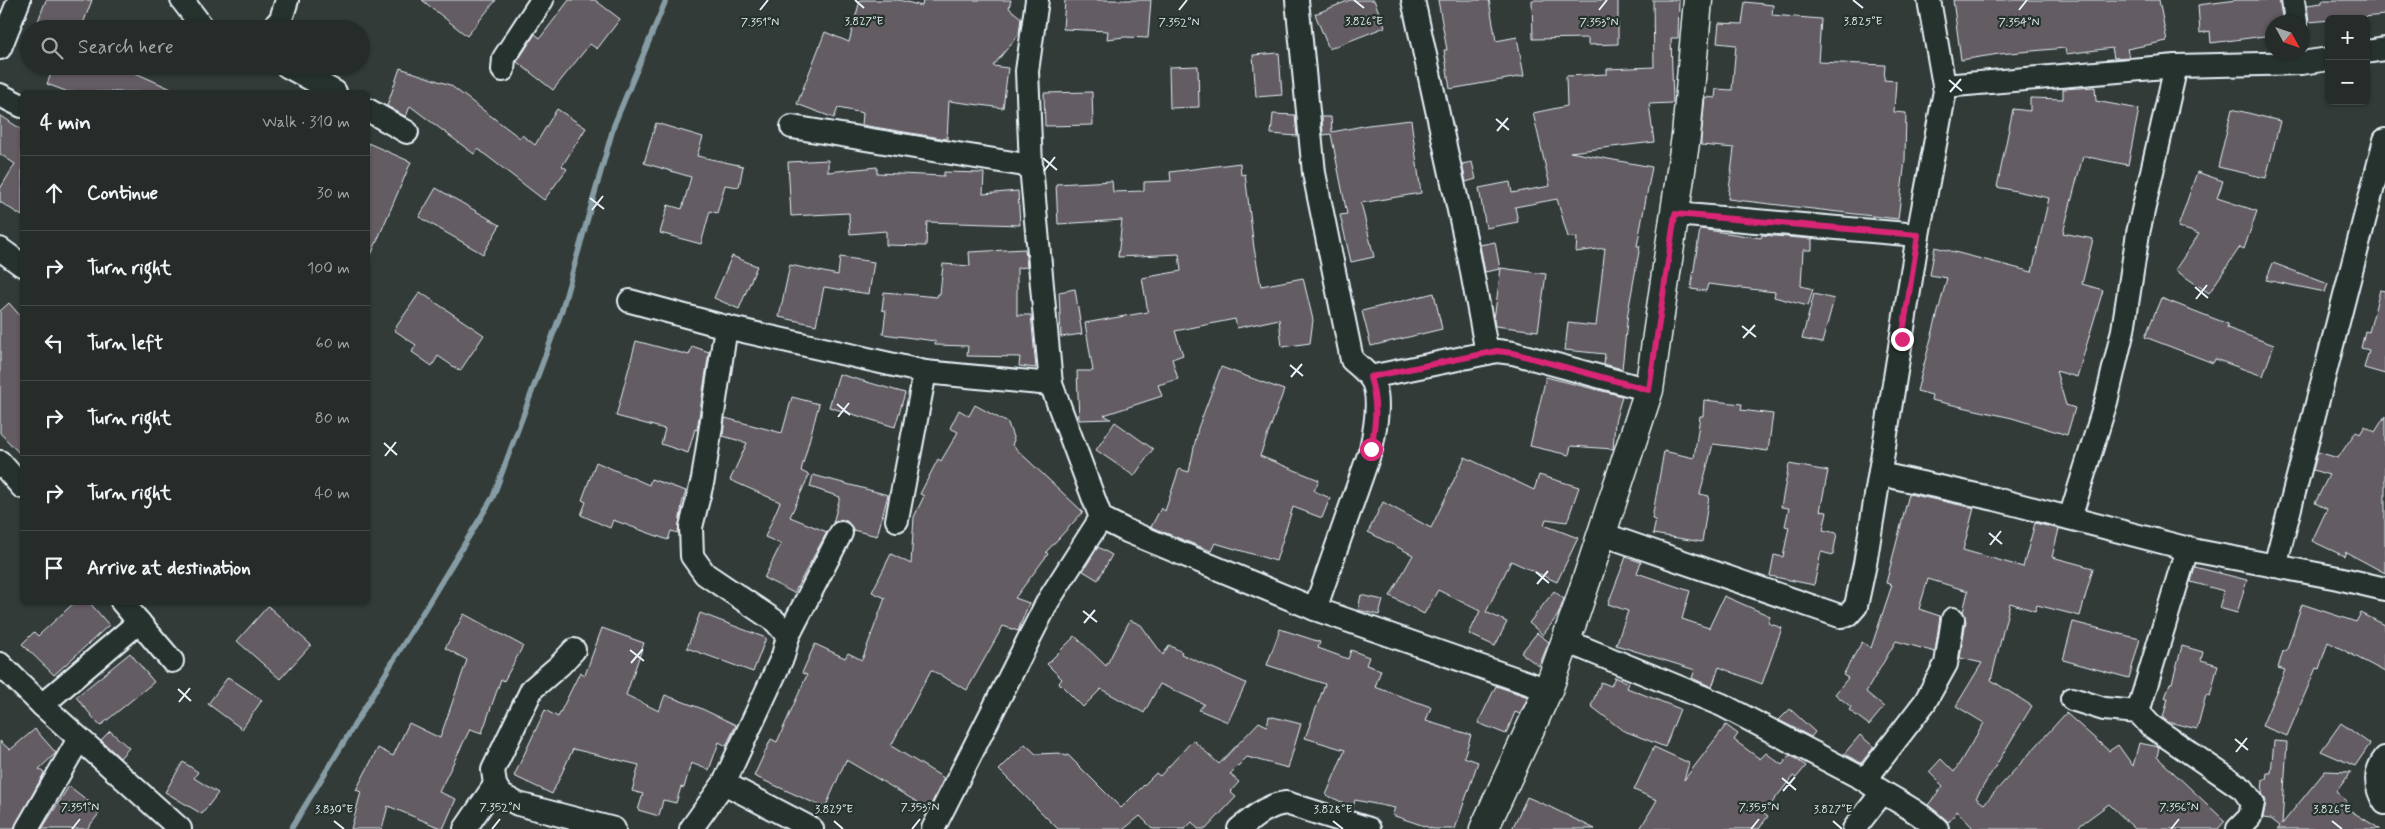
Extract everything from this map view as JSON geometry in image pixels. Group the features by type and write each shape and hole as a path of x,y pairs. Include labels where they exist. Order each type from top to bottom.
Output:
{"street":[{"path":"0,48 19,0"},
{"path":"182,0 197,20"},
{"path":"280,20 287,0"},
{"path":"503,70 504,58 542,0"},
{"path":"1037,0 1027,71 1031,166 1051,384 1101,518 1127,531 1316,609 1548,690"},
{"path":"1297,0 1314,173 1352,360 1370,377 1376,399 1376,424 1371,449 1316,609"},
{"path":"1413,0 1469,256 1487,353"},
{"path":"1484,829 1548,690 1566,642 1649,390 1686,136 1698,0"},
{"path":"1602,534 1840,616 1848,616 1856,606 1865,564 1918,235 1945,91 1928,0"},
{"path":"2293,0 2295,15"},
{"path":"2370,51 2385,49"},
{"path":"2310,58 2325,59"},
{"path":"1944,86 2269,60"},
{"path":"2070,518 2110,384 2123,330 2138,233 2176,66"},
{"path":"304,75 331,90"},
{"path":"0,95 20,105"},
{"path":"370,111 407,132"},
{"path":"792,127 1031,166"},
{"path":"2275,566 2385,140"},
{"path":"1675,214 1918,235"},
{"path":"0,249 20,263"},
{"path":"630,301 726,327 925,372 1051,384"},
{"path":"726,327 703,479 691,527 692,556 705,574 776,621 788,636"},
{"path":"1370,377 1497,351 1513,353 1649,390"},
{"path":"896,520 925,372"},
{"path":"0,462 20,485"},
{"path":"1880,474 1995,499 2187,549 2385,589"},
{"path":"933,829 1048,601 1101,518"},
{"path":"691,829 724,783 783,656 788,636 841,533"},
{"path":"2138,712 2187,549"},
{"path":"125,605 172,661"},
{"path":"1854,829 1873,787 1946,664 1953,619"},
{"path":"42,705 139,622"},
{"path":"1566,642 1722,704 1873,787 1925,818 1937,829"},
{"path":"574,650 532,689 493,770 494,785 501,795 518,804 614,829"},
{"path":"0,664 79,739 180,829"},
{"path":"2072,699 2104,709 2138,712 2151,726 2248,794 2253,803 2250,817 2238,829"},
{"path":"27,829 79,739"},
{"path":"2385,758 2379,766 2376,780 2380,795 2385,802"},
{"path":"724,783 812,829"},
{"path":"465,829 494,785"},
{"path":"1239,829 1266,808 1286,803 1369,829"}],"building":[{"path":"46,0 92,0 84,20 38,20"},
{"path":"422,0 496,0 467,36"},
{"path":"569,0 595,0 620,19 597,49 590,44 553,90 517,62 535,34 540,38"},
{"path":"860,0 899,0 922,6 923,0 1011,0 1009,8 1021,18 1019,34 993,66 1008,68 1003,108 949,101 947,139 862,125 863,113 838,108 834,118 797,104 825,32 849,42"},
{"path":"1065,0 1151,0 1148,38 1125,37 1107,39 1108,31 1063,29"},
{"path":"1350,0 1374,0 1385,27 1329,49 1315,14"},
{"path":"1438,0 1489,0 1496,41 1517,37 1524,76 1450,89 1444,50 1447,50"},
{"path":"1532,0 1618,0 1618,44 1588,45 1588,38 1533,39"},
{"path":"1653,0 1679,0 1678,38 1671,38 1673,103 1649,104 1654,142 1570,152 1652,167 1637,246 1640,246 1628,312 1622,369 1604,364 1605,354 1565,350 1568,323 1596,326 1605,248 1576,252 1577,238 1568,237 1557,199 1515,207 1518,222 1486,228 1479,188 1510,182 1512,193 1550,186 1533,113 1567,106 1566,76 1607,74 1607,69 1654,67"},
{"path":"1953,0 2159,0 2167,41 2127,49 2129,57 2114,58 2112,48 2066,54 2065,48 1999,54 1961,60"},
{"path":"2237,0 2279,0 2282,15 2265,15 2265,36 2211,43 2210,31 2200,33 2198,5"},
{"path":"2322,0 2385,0 2385,15 2325,15 2325,21 2310,22 2307,5 2322,3"},
{"path":"1745,2 1773,5 1772,15 1821,19 1818,62 1885,65 1884,80 1896,81 1894,112 1906,113 1905,160 1898,219 1728,199 1734,148 1701,145 1701,140 1705,97 1715,98 1716,89 1732,90 1736,45 1717,43 1719,23 1742,24"},
{"path":"1279,53 1282,95 1256,97 1253,55"},
{"path":"1198,66 1199,107 1170,108 1169,67"},
{"path":"400,68 450,85 520,138 522,135 535,145 557,109 586,128 562,166 567,169 544,200 478,149 474,154 410,106 406,117 387,106"},
{"path":"50,75 140,75 174,90 63,90 47,84"},
{"path":"2095,87 2096,101 2139,109 2128,165 2083,156 2063,233 2093,239 2082,284 2103,290 2077,377 2056,371 2066,405 2075,408 2067,435 2012,418 1931,400 1932,395 1917,391 1947,278 1930,275 1935,247 2032,272 2049,198 1997,187 2013,109 2030,111 2030,98 2063,99 2063,89"},
{"path":"1092,92 1093,125 1045,126 1044,93"},
{"path":"2232,109 2280,121 2266,178 2218,167"},
{"path":"1273,114 1295,115 1297,136 1271,134"},
{"path":"0,115 20,129 20,215 0,202 0,189 15,164 0,154"},
{"path":"1322,117 1331,117 1332,132 1368,125 1411,120 1421,193 1361,203 1374,257 1351,262 1340,215 1347,214 1331,134 1323,135"},
{"path":"656,123 703,137 697,156 743,166 739,187 725,185 717,213 710,211 701,244 660,233 668,205 682,209 691,177 644,163"},
{"path":"370,144 411,162 370,257"},
{"path":"828,160 828,172 877,167 877,173 944,176 944,172 984,173 983,194 1018,191 1020,225 927,222 926,246 886,245 886,231 850,234 849,213 791,216 788,162"},
{"path":"1472,162 1476,179 1466,182 1462,164"},
{"path":"1240,163 1241,175 1245,174 1254,248 1261,286 1303,278 1313,320 1310,343 1282,347 1279,319 1237,328 1235,319 1175,331 1183,355 1172,359 1178,379 1158,385 1162,396 1104,415 1111,419 1079,420 1077,371 1093,371 1085,323 1148,312 1142,278 1181,271 1179,254 1118,257 1122,220 1058,224 1056,184 1112,181 1113,192 1144,191 1144,182 1171,181 1170,172"},
{"path":"2197,172 2223,181 2217,198 2257,211 2244,249 2240,247 2209,293 2175,270 2199,234 2178,227"},
{"path":"436,188 500,225 483,254 419,217"},
{"path":"1700,229 1761,238 1762,235 1812,239 1812,250 1803,250 1801,286 1813,289 1808,306 1774,297 1775,292 1708,284 1706,291 1691,289"},
{"path":"1495,242 1500,269 1485,272 1480,245"},
{"path":"1025,249 1027,267 1017,268 1017,315 1031,315 1036,368 1019,366 1020,357 967,356 968,346 935,345 935,341 883,334 886,311 882,310 884,292 937,297 940,294 943,264 970,266 969,252"},
{"path":"732,256 757,266 739,309 714,298"},
{"path":"840,257 874,262 869,294 824,287 816,325 779,317 790,265 838,275"},
{"path":"2273,263 2328,284 2325,292 2266,280"},
{"path":"1501,268 1546,274 1538,331 1495,326 1494,319"},
{"path":"1075,289 1082,334 1061,337 1059,292"},
{"path":"2380,290 2385,291 2385,374 2364,368 2369,350 2361,348 2365,331 2369,332"},
{"path":"420,292 484,335 460,371 438,356 432,366 412,352 416,345 394,330"},
{"path":"1434,293 1442,329 1371,346 1362,311"},
{"path":"1814,294 1834,299 1822,343 1802,339"},
{"path":"2161,298 2228,324 2227,328 2274,345 2263,376 2215,359 2213,363 2145,337"},
{"path":"9,303 20,316 20,454 0,433 0,311"},
{"path":"636,341 689,355 692,346 709,352 697,430 695,429 688,453 661,444 665,429 616,416"},
{"path":"1221,367 1284,390 1260,456 1319,480 1314,491 1330,498 1322,518 1293,507 1276,561 1215,543 1211,551 1151,527 1161,508 1165,511 1179,469 1189,472 1198,428"},
{"path":"839,374 905,393 895,427 829,407"},
{"path":"1546,377 1622,396 1615,422 1613,449 1571,446 1569,455 1530,446"},
{"path":"792,397 819,404 801,471 809,475 790,517 827,532 794,593 764,578 781,544 765,537 780,502 730,480 747,443 723,436 725,418 782,433"},
{"path":"1704,400 1742,404 1741,410 1773,414 1768,451 1713,444 1700,494 1709,496 1702,542 1653,534 1656,520 1652,519 1664,451 1694,458 1700,416 1703,416"},
{"path":"975,405 1008,423 1014,440 1012,445 1083,512 1046,552 1048,554 1015,598 1029,603 1018,631 1003,626 967,690 931,670 891,746 944,778 929,809 846,760 825,808 754,776 771,739 777,742 807,675 802,673 815,644 845,658 848,653 862,660 885,598 872,592 891,554 911,564 914,517 924,496 920,494 938,459 941,461 958,432 950,428 959,410 969,416"},
{"path":"2385,416 2385,573 2346,552 2344,556 2312,541 2327,509 2315,503 2329,475 2313,470 2318,452 2338,458 2356,431 2360,434 2365,426 2375,432"},
{"path":"1115,422 1153,449 1134,476 1096,450"},
{"path":"1465,457 1534,490 1539,475 1579,487 1567,522 1546,519 1544,525 1578,538 1557,582 1511,561 1486,612 1507,622 1495,646 1469,634 1480,611 1438,590 1424,614 1390,596 1413,555 1368,532 1383,502 1431,528"},
{"path":"596,462 649,485 651,479 686,491 678,533 671,531 668,540 613,520 610,528 581,515 586,502 582,500"},
{"path":"1789,464 1828,471 1820,511 1827,512 1823,530 1837,533 1833,555 1821,552 1814,585 1770,576 1774,555 1783,557 1789,527 1785,526 1789,508 1781,507"},
{"path":"813,475 888,495 877,536 853,530 847,521 840,520 833,523 840,497 810,487"},
{"path":"1909,494 1974,508 1963,550 2023,567 2035,523 2059,529 2052,557 2093,568 2080,616 2037,605 2035,611 2010,603 1991,680 2032,706 1976,798 1984,804 2066,713 2109,751 2118,745 2133,766 2139,743 2159,747 2157,757 2225,821 2218,829 2135,829 2109,804 2075,829 1974,829 1957,811 1949,822 1928,805 1943,786 1929,772 1941,759 1954,772 1984,723 1956,706 1982,663 1960,658 1966,621 1963,612 1968,591 1928,579 1919,609 1940,616 1935,652 1896,641 1866,692 1884,707 1869,725 1849,710 1851,707 1835,694 1848,678 1843,675 1862,642 1871,648 1892,585 1886,583"},
{"path":"1098,547 1112,555 1098,580 1083,571"},
{"path":"1626,557 1641,562 1637,573 1690,591 1682,619 1709,628 1724,596 1770,616 1768,623 1782,628 1762,684 1719,667 1712,687 1692,678 1695,670 1616,645 1628,611 1608,604"},
{"path":"2195,567 2247,580 2237,613 2219,608 2224,591 2191,582"},
{"path":"1554,591 1564,599 1558,615 1543,635 1529,623"},
{"path":"1361,595 1383,600 1379,615 1358,610"},
{"path":"2302,604 2356,622 2361,613 2385,625 2385,672 2328,642 2319,669 2316,668 2287,736 2262,726 2285,670 2278,668 2283,651 2286,652"},
{"path":"72,605 92,605 109,625 54,675 22,644 34,632 38,636"},
{"path":"268,606 311,645 280,679 237,641"},
{"path":"700,613 766,638 753,672 687,648"},
{"path":"464,614 523,646 504,681 501,679 482,733 470,729 439,792 456,799 443,829 388,806 382,829 351,829 361,792 356,790 378,748 393,756 409,723 440,738 467,660 445,648"},
{"path":"1130,620 1141,625 1163,655 1169,645 1182,652 1181,654 1246,683 1228,722 1199,710 1204,704 1160,684 1144,713 1101,689 1083,707 1059,683 1062,679 1047,664 1075,636 1106,666"},
{"path":"2073,622 2140,639 2129,678 2063,660"},
{"path":"602,628 644,643 626,695 659,711 665,695 700,708 736,725 726,746 719,742 709,770 691,763 684,788 681,787 676,803 663,800 659,816 638,810 643,794 632,791 639,765 573,749 552,794 514,776 545,710 558,717 580,672 585,675"},
{"path":"1280,629 1320,642 1318,648 1348,659 1351,650 1369,657 1366,665 1381,670 1375,687 1431,707 1426,721 1471,735 1464,757 1478,762 1455,829 1433,829 1392,815 1395,808 1355,800 1353,807 1326,795 1345,750 1305,738 1325,684 1267,665"},
{"path":"1537,633 1549,642 1539,666 1521,653"},
{"path":"2182,646 2203,652 2201,660 2218,665 2210,696 2206,695 2197,729 2168,722 2163,718 2168,698 2165,698 2170,683 2172,683"},
{"path":"130,653 154,682 100,726 76,697"},
{"path":"228,677 262,700 242,729 208,704"},
{"path":"1615,677 1629,683 1627,688 1680,709 1665,747 1622,730 1591,706 1601,682 1611,686"},
{"path":"1496,686 1528,697 1520,714 1515,712 1506,734 1478,723"},
{"path":"1790,709 1815,732 1811,737 1779,720"},
{"path":"1269,716 1301,724 1288,768 1247,757 1230,774 1239,782 1230,792 1236,797 1206,829 1198,829 1192,822 1185,829 1153,829 1140,816 1124,829 1058,829 999,770 1025,744 1036,754 1059,753 1068,755 1121,808 1156,773 1160,776 1193,740 1219,764 1259,722 1267,726"},
{"path":"2341,723 2370,744 2355,766 2321,751"},
{"path":"1726,725 1738,734 1734,740 1760,759 1766,753 1782,765 1790,755 1806,766 1796,778 1793,776 1764,813 1768,816 1759,829 1640,829 1657,800 1634,790 1654,747 1689,763 1684,780"},
{"path":"35,729 56,753 39,769 44,773 14,829 0,829 0,741 10,750"},
{"path":"110,731 129,748 120,758 101,740"},
{"path":"1860,735 1874,747 1861,763 1844,754"},
{"path":"2274,741 2287,742 2282,824 2325,771 2351,772 2336,792 2347,801 2343,806 2380,829 2278,829 2280,826 2271,819 2263,818 2266,801 2262,793 2263,779 2266,779 2267,773 2271,773"},
{"path":"183,762 198,772 194,778 218,793 202,814 165,792"},
{"path":"69,786 101,811 87,829 42,829"},
{"path":"1527,797 1548,806 1595,829 1512,829"}],"waterway":[{"path":"291,829 493,497 561,313 614,125 666,0"}],"route":[{"path":"1371,449 1376,424 1376,399 1370,377 1497,351 1513,353 1649,390 1675,214 1918,235 1902,339"}]}
